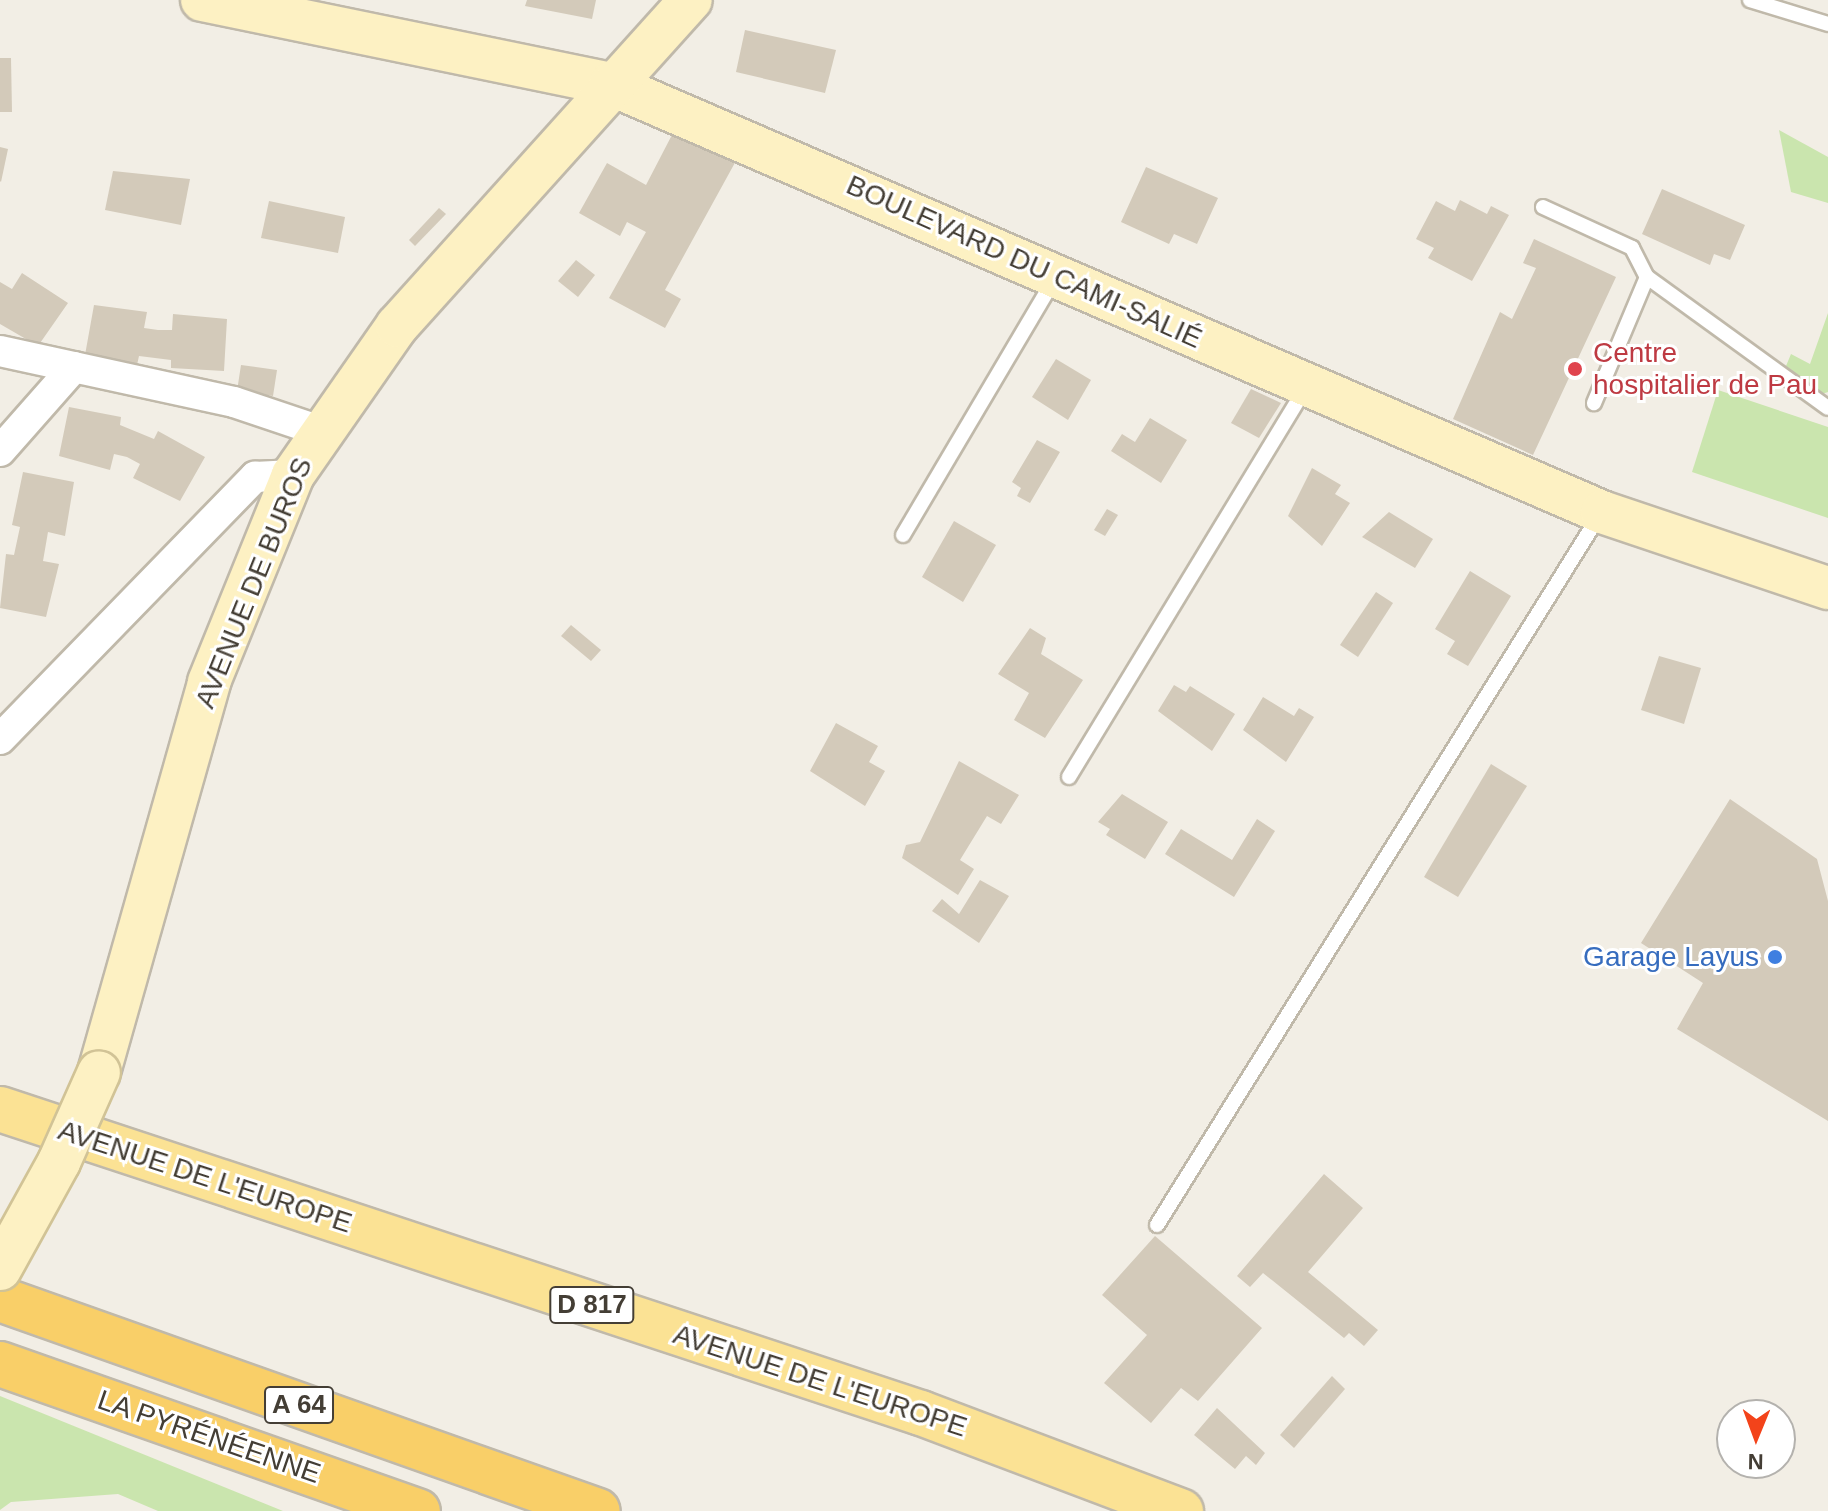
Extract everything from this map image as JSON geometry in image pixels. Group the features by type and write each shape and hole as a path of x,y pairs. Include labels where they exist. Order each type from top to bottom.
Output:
{"highway":[{"name":"A 64","path":"0,1299 598,1511"},
{"name":"LA PYRÉNÉENNE","path":"0,1364 403,1508"}],"main road":[{"name":"AVENUE DE L'EUROPE","path":"0,1109 921,1413 1181,1511"}],"street":[{"name":"BOULEVARD DU CAMI-SALIÉ","path":"202,0 610,84 1602,512 1828,588"},
{"name":"AVENUE DE BUROS","path":"0,1269 59,1162 99,1072 209,682 293,475 320,431 397,326 610,84 691,0"},
{"path":"11,353 234,402 320,431"},
{"path":"11,353 34,405"},
{"path":"0,451 34,405 74,367"},
{"path":"0,739 255,477 293,475"}],"lane":[{"path":"1750,0 1828,24"},
{"path":"1543,207 1632,248 1647,277 1828,408"},
{"path":"903,535 1058,275"},
{"path":"1594,403 1647,277"},
{"path":"1069,777 1306,386"},
{"path":"1157,1225 1602,512"}],"green space":[{"path":"1779,130 1828,157 1828,203 1791,192"},
{"path":"1828,313 1828,392 1822,394 1786,366 1791,354 1810,364"},
{"path":"1718,390 1828,427 1828,518 1692,472"},
{"path":"0,1396 283,1511 158,1511 118,1494 11,1502 0,1510"}],"building":[{"path":"527,0 596,0 592,19 525,6"},
{"path":"745,30 836,50 825,93 736,72"},
{"path":"0,58 11,58 12,112 0,112"},
{"path":"674,131 737,159 665,290 681,299 665,328 609,298 646,232 627,222 620,236 579,213 607,163 646,185"},
{"path":"0,147 8,149 1,182 0,181"},
{"path":"1146,167 1218,198 1197,244 1174,234 1169,244 1121,222"},
{"path":"113,171 190,179 181,225 105,210"},
{"path":"1662,189 1745,225 1730,260 1714,254 1710,265 1642,234"},
{"path":"1460,200 1487,214 1491,206 1509,215 1472,281 1428,258 1434,248 1416,239 1436,201 1455,211"},
{"path":"269,201 345,217 338,253 261,238"},
{"path":"439,208 446,214 415,246 409,240"},
{"path":"1534,239 1616,277 1533,455 1453,419 1500,312 1512,319 1536,268 1523,263"},
{"path":"576,260 595,275 578,297 558,281"},
{"path":"22,273 68,303 38,346 0,324 0,282 12,289"},
{"path":"94,305 147,312 144,328 158,330 172,330 173,314 227,319 224,371 171,368 171,360 139,356 137,365 85,355"},
{"path":"1056,359 1091,380 1068,420 1032,397"},
{"path":"241,365 277,370 273,396 237,391"},
{"path":"1251,389 1281,403 1259,438 1231,423"},
{"path":"69,407 121,417 120,425 154,439 158,431 205,457 180,501 133,478 140,464 127,457 114,454 110,470 59,456"},
{"path":"1150,418 1187,440 1161,483 1111,451 1122,434 1135,442"},
{"path":"1037,440 1060,452 1030,503 1017,496 1021,488 1012,482"},
{"path":"1312,468 1341,485 1335,494 1350,503 1322,546 1288,516"},
{"path":"23,472 74,482 65,536 48,532 43,561 59,564 46,617 0,608 6,554 14,555 20,527 12,525"},
{"path":"1107,509 1118,515 1105,536 1094,530"},
{"path":"1389,512 1433,539 1415,568 1362,537"},
{"path":"954,521 996,545 963,602 922,577"},
{"path":"1470,571 1511,596 1468,666 1447,654 1455,641 1435,629"},
{"path":"1376,592 1393,603 1358,657 1340,645"},
{"path":"571,625 601,650 591,661 561,636"},
{"path":"1030,628 1046,638 1041,654 1083,680 1045,738 1014,720 1029,693 998,674"},
{"path":"1659,656 1701,668 1684,724 1641,710"},
{"path":"1174,685 1186,692 1190,686 1235,714 1212,751 1158,711"},
{"path":"1263,697 1294,716 1299,708 1314,717 1286,762 1243,730"},
{"path":"836,723 878,746 869,762 885,771 865,806 810,771"},
{"path":"959,761 1019,795 1001,824 987,816 960,860 974,869 958,895 902,858 906,845 920,842"},
{"path":"1491,764 1527,786 1458,897 1424,877"},
{"path":"1122,794 1168,822 1145,859 1106,835 1110,829 1098,822"},
{"path":"1730,799 1817,859 1828,901 1828,1121 1677,1029 1703,983 1641,943"},
{"path":"1257,819 1275,831 1234,897 1165,854 1181,829 1232,860"},
{"path":"980,880 1009,896 979,943 932,911 942,899 959,914"},
{"path":"1324,1174 1363,1208 1308,1272 1378,1330 1364,1346 1349,1333 1344,1338 1263,1273 1250,1287 1237,1276"},
{"path":"1155,1236 1262,1328 1198,1401 1181,1388 1151,1423 1104,1383 1147,1335 1102,1295"},
{"path":"1332,1376 1345,1389 1294,1448 1280,1435"},
{"path":"1217,1408 1265,1453 1256,1465 1246,1456 1235,1469 1194,1435"}],"place":[{"name":"Centre hospitalier de Pau","path":"1575,369"},
{"name":"Garage Layus","path":"1775,957"}]}
